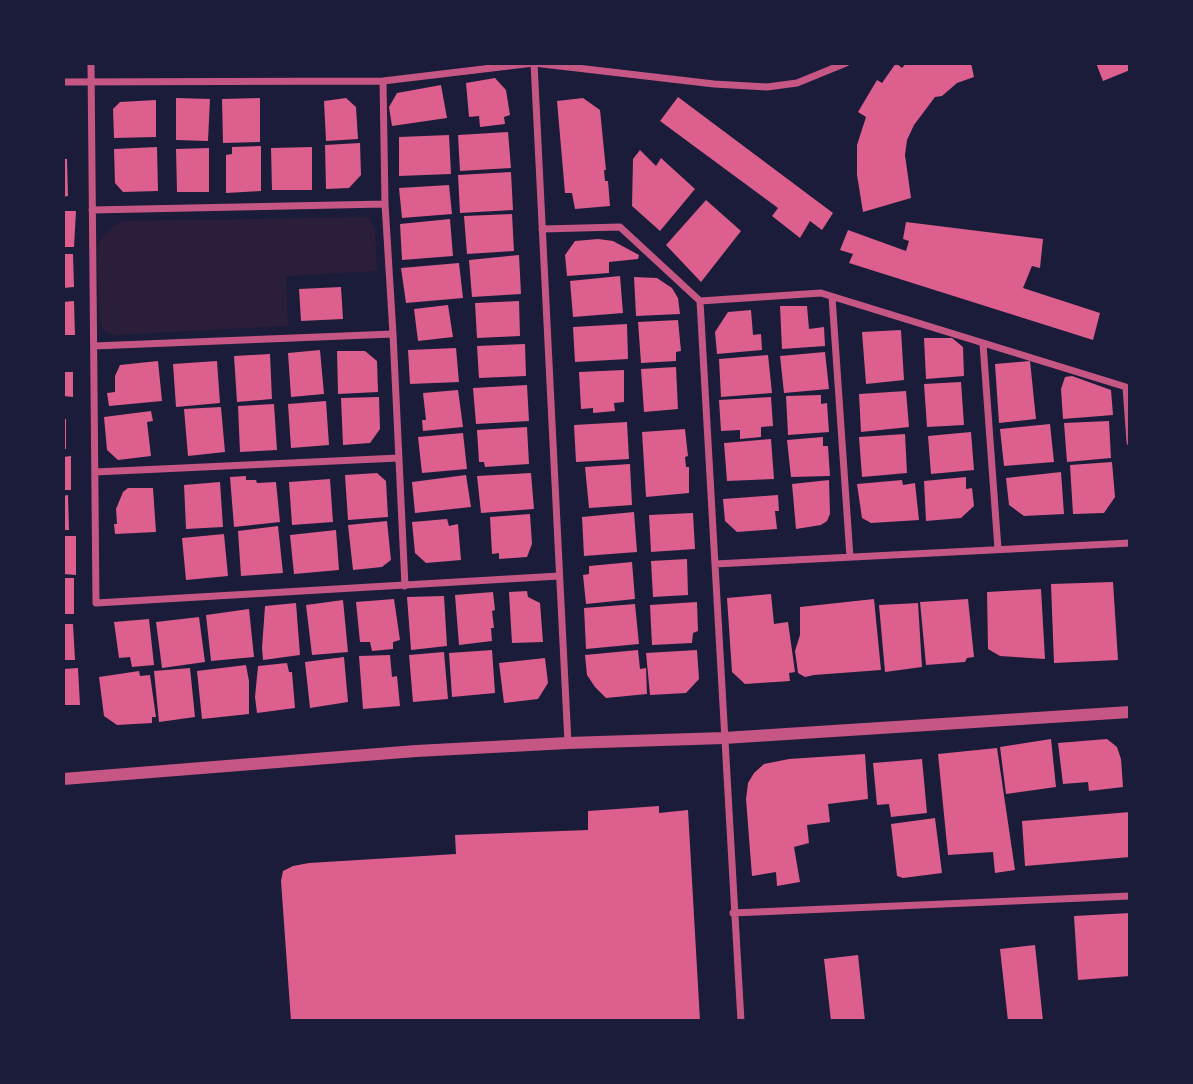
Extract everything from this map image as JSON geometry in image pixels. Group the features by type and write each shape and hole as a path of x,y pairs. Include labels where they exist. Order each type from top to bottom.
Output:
{"street":[{"path":"91,63 96,603 559,576"},
{"path":"63,82 383,81 534,63 714,84 767,87 797,83 846,63"},
{"path":"534,63 568,743"},
{"path":"383,81 385,204 405,586"},
{"path":"92,211 385,204"},
{"path":"542,229 620,227 700,301 741,1021"},
{"path":"700,301 821,293 1126,387 1130,442"},
{"path":"832,297 850,556"},
{"path":"94,346 393,334"},
{"path":"983,344 998,548"},
{"path":"95,472 399,458"},
{"path":"715,564 1130,543"},
{"path":"63,779 416,751 724,738 1130,712"},
{"path":"733,913 1130,896"}],"shaded area":[{"path":"368,217 375,229 377,271 286,276 288,326 114,335 104,331 100,323 97,250 99,241 123,221"}],"building":[{"path":"896,63 902,68 906,63 971,63 974,77 957,83 942,96 935,97 914,125 907,140 905,155 911,198 863,212 857,175 857,145 866,117 858,112 877,80 882,83"},
{"path":"1096,63 1130,63 1130,70 1103,81"},
{"path":"495,78 506,90 510,115 504,117 505,124 480,127 479,116 469,117 466,83"},
{"path":"441,85 447,118 392,126 389,107 397,93"},
{"path":"678,97 833,213 822,230 810,221 800,238 772,216 778,208 660,121"},
{"path":"176,98 210,99 208,141 176,140"},
{"path":"260,98 260,142 223,143 222,99"},
{"path":"346,98 356,107 358,139 326,141 324,101"},
{"path":"583,98 600,110 605,181 608,181 610,206 575,209 572,193 565,193 557,101"},
{"path":"156,100 156,137 114,138 113,109 120,102"},
{"path":"508,132 511,168 460,171 458,135"},
{"path":"449,135 451,174 399,176 399,137"},
{"path":"360,143 361,175 349,188 326,189 325,145"},
{"path":"261,146 261,191 226,193 226,155 232,154 232,147"},
{"path":"157,147 158,191 123,192 115,183 114,149"},
{"path":"312,147 312,190 272,190 271,148"},
{"path":"209,148 209,192 177,192 176,149"},
{"path":"640,150 656,166 661,158 695,189 660,231 632,206 633,159"},
{"path":"63,159 67,159 68,196 63,197"},
{"path":"511,172 513,210 460,213 458,175"},
{"path":"449,185 452,214 402,218 399,188"},
{"path":"706,200 741,231 701,282 666,245"},
{"path":"63,211 76,211 74,247 63,247"},
{"path":"512,214 514,251 467,254 464,216"},
{"path":"450,219 453,256 402,260 400,224"},
{"path":"906,222 1043,239 1040,268 1032,266 1023,288 1100,313 1093,340 849,263 853,254 840,250 848,230 906,251 909,241 903,239"},
{"path":"575,241 613,241 639,255 638,259 609,262 609,273 567,276 565,255"},
{"path":"63,254 73,254 74,287 63,288"},
{"path":"519,255 521,294 472,297 469,260"},
{"path":"459,263 463,298 406,303 401,268"},
{"path":"620,276 623,313 573,317 570,281"},
{"path":"634,277 657,278 672,288 678,298 680,314 636,316"},
{"path":"341,287 343,319 301,321 299,289"},
{"path":"74,301 75,335 63,335 63,302"},
{"path":"519,301 520,336 477,338 475,303"},
{"path":"448,305 453,337 418,341 414,309"},
{"path":"780,306 807,306 809,329 824,327 825,346 782,349"},
{"path":"751,310 753,335 761,334 762,350 717,354 715,332 728,312"},
{"path":"678,320 681,351 676,352 676,361 641,363 638,322"},
{"path":"627,324 628,359 575,362 573,327"},
{"path":"901,330 904,380 866,384 862,332"},
{"path":"924,338 952,338 963,347 964,376 926,379"},
{"path":"525,344 526,376 479,378 477,346"},
{"path":"456,348 459,382 410,384 408,350"},
{"path":"320,350 324,394 291,397 288,353"},
{"path":"337,351 365,351 377,361 378,392 338,394"},
{"path":"825,352 829,389 784,393 780,356"},
{"path":"270,354 272,399 237,402 234,356"},
{"path":"768,355 772,393 721,397 719,359"},
{"path":"158,361 162,401 109,406 107,393 115,392 115,376 120,365"},
{"path":"217,361 220,403 176,407 173,364"},
{"path":"1030,361 1036,419 999,423 995,364"},
{"path":"676,367 678,409 644,412 641,369"},
{"path":"624,370 624,402 614,403 615,411 593,413 593,408 581,409 579,372"},
{"path":"63,372 73,372 73,397 63,396"},
{"path":"1072,376 1111,390 1113,415 1063,419 1061,389 1065,377"},
{"path":"961,382 964,425 927,427 924,384"},
{"path":"527,385 529,421 476,424 473,388"},
{"path":"458,390 463,427 423,431 422,420 426,420 423,393"},
{"path":"906,391 909,427 861,432 859,394"},
{"path":"821,395 821,404 827,403 829,432 788,435 786,396"},
{"path":"379,397 380,429 370,443 343,445 341,398"},
{"path":"771,397 773,426 761,427 761,437 740,439 740,430 721,431 719,400"},
{"path":"326,401 329,445 291,448 288,404"},
{"path":"274,404 277,450 240,452 238,406"},
{"path":"221,407 225,452 188,456 184,409"},
{"path":"151,411 153,421 147,422 151,456 118,460 107,450 104,417"},
{"path":"63,419 66,419 66,449 63,449"},
{"path":"1109,421 1111,458 1067,462 1064,423"},
{"path":"627,422 629,459 576,462 574,425"},
{"path":"1050,424 1054,462 1004,466 1000,429"},
{"path":"527,427 529,464 485,467 484,462 479,462 477,430"},
{"path":"685,429 689,493 646,497 642,432"},
{"path":"971,432 974,470 931,474 928,436"},
{"path":"463,433 467,469 422,473 418,437"},
{"path":"905,434 907,473 862,477 859,437"},
{"path":"823,437 823,446 828,446 830,476 791,477 787,440"},
{"path":"771,439 774,479 727,481 724,443"},
{"path":"71,456 71,490 63,490 63,457"},
{"path":"1112,462 1115,497 1104,513 1073,514 1070,465"},
{"path":"630,464 632,505 589,508 585,467"},
{"path":"1061,472 1064,514 1024,516 1009,505 1006,478"},
{"path":"377,473 386,481 388,517 348,520 345,475"},
{"path":"531,473 534,509 481,513 477,476"},
{"path":"466,475 471,507 415,513 412,482"},
{"path":"246,476 246,480 256,480 257,483 276,482 280,522 234,527 230,477"},
{"path":"966,477 966,489 972,488 974,506 961,518 926,521 924,481"},
{"path":"330,479 333,522 292,525 289,482"},
{"path":"829,480 830,514 827,521 821,525 796,529 792,484"},
{"path":"902,480 903,485 915,483 919,520 871,523 862,518 857,484"},
{"path":"220,482 223,527 186,529 184,485"},
{"path":"128,488 153,488 156,532 115,534 116,509 123,492"},
{"path":"68,495 69,530 63,530 63,496"},
{"path":"778,495 779,511 775,511 777,529 737,532 725,521 723,499"},
{"path":"634,512 637,552 584,556 582,517"},
{"path":"693,513 695,549 651,552 649,515"},
{"path":"530,514 532,544 527,557 499,559 499,553 492,554 490,517"},
{"path":"447,519 449,526 458,524 461,560 426,563 415,553 412,522"},
{"path":"387,521 391,560 382,567 353,570 348,525"},
{"path":"278,526 283,573 241,576 238,531"},
{"path":"336,530 339,570 294,574 290,535"},
{"path":"224,534 228,576 186,580 182,538"},
{"path":"63,536 76,536 76,575 63,574"},
{"path":"687,559 688,595 653,597 651,561"},
{"path":"632,562 635,599 586,604 583,575 589,574 589,566"},
{"path":"63,578 74,578 74,614 63,614"},
{"path":"1113,582 1118,660 1054,663 1051,584"},
{"path":"1041,589 1045,659 1000,656 988,649 987,592"},
{"path":"527,591 528,597 540,603 543,642 512,643 509,592"},
{"path":"493,592 495,610 492,611 492,641 459,645 455,595"},
{"path":"771,594 774,624 788,622 795,672 789,673 790,681 745,684 732,672 727,598"},
{"path":"444,596 447,646 411,650 407,597"},
{"path":"394,599 400,640 393,642 393,649 372,651 370,642 360,642 356,602"},
{"path":"874,599 881,670 805,677 798,673 795,651 800,635 800,607"},
{"path":"968,599 974,657 967,658 965,662 926,665 920,602"},
{"path":"343,600 348,652 312,655 306,605"},
{"path":"697,602 698,631 693,633 692,643 652,645 650,605"},
{"path":"296,603 300,655 263,660 265,606"},
{"path":"918,603 922,667 885,672 879,605"},
{"path":"635,604 639,644 586,649 584,608"},
{"path":"249,609 254,657 211,661 206,615"},
{"path":"199,617 205,662 162,668 156,622"},
{"path":"149,619 154,665 132,667 130,657 119,658 114,622"},
{"path":"63,624 73,624 75,660 63,660"},
{"path":"492,650 495,693 452,697 449,653"},
{"path":"638,650 640,669 646,668 647,694 606,698 587,675 585,655"},
{"path":"697,650 699,679 686,693 650,695 646,653"},
{"path":"444,652 448,699 413,702 409,655"},
{"path":"390,655 392,677 397,676 400,706 363,709 359,656"},
{"path":"344,657 348,702 310,708 305,662"},
{"path":"545,658 548,683 538,699 504,703 499,663"},
{"path":"287,663 289,672 292,672 295,708 257,713 255,697 258,666"},
{"path":"246,665 249,714 202,719 197,671"},
{"path":"78,668 80,705 63,705 63,669"},
{"path":"190,668 195,717 159,722 154,671"},
{"path":"139,671 140,676 150,675 156,717 152,717 152,723 117,725 104,716 99,677"},
{"path":"1051,739 1056,787 1006,794 1000,747"},
{"path":"1107,739 1117,747 1121,759 1123,787 1089,791 1088,782 1063,784 1058,743"},
{"path":"997,748 1015,870 995,873 993,852 948,855 938,754"},
{"path":"865,754 868,799 828,804 830,822 807,825 809,843 794,847 800,882 777,886 776,872 752,876 746,799 748,783 754,773 764,764 789,759"},
{"path":"922,759 927,813 891,817 889,804 877,805 873,763"},
{"path":"659,806 659,813 688,810 700,1021 291,1021 281,881 283,871 309,863 456,854 455,835 588,830 588,811"},
{"path":"1130,812 1130,857 1025,866 1022,821"},
{"path":"935,818 942,873 903,878 897,876 891,824"},
{"path":"1130,913 1130,976 1078,980 1074,916"},
{"path":"1035,945 1043,1021 1008,1021 1000,949"},
{"path":"858,955 865,1021 831,1021 824,959"}]}
